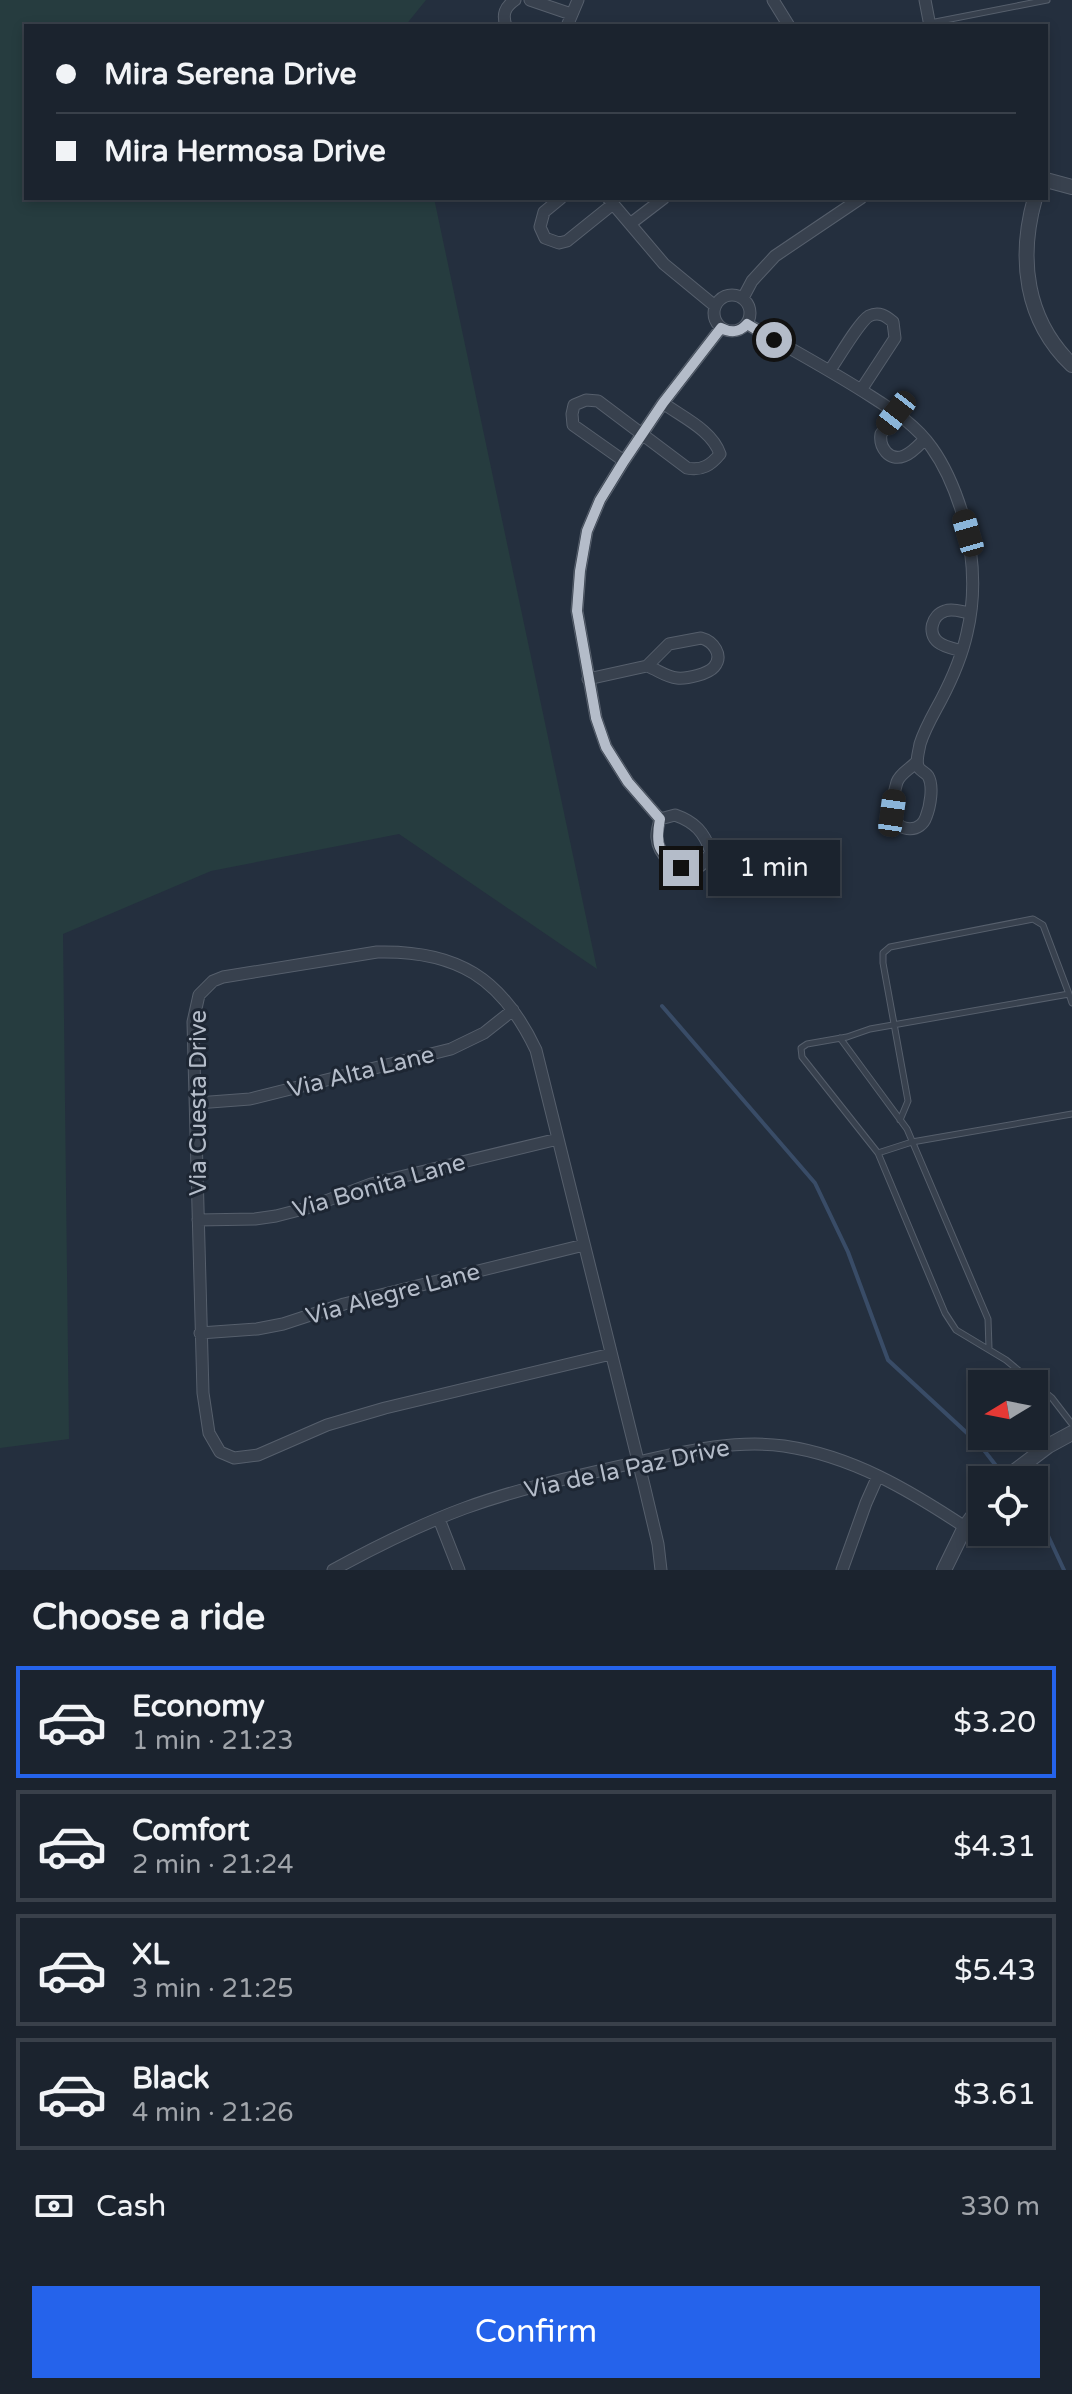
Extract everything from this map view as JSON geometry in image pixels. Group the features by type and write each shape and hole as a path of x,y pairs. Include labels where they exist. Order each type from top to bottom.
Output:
{"street":[{"path":"506,24 504,12 515,0"},
{"path":"530,0 571,14"},
{"path":"568,24 578,0"},
{"path":"773,0 788,24"},
{"path":"925,0 929,24"},
{"path":"1048,181 1072,187"},
{"path":"559,200 544,212 541,219 540,227 545,238 552,242 567,241 610,201 664,264 715,306"},
{"path":"630,224 661,200"},
{"path":"743,298 752,281 775,256 858,200"},
{"path":"1034,200 1028,224 1025,261 1030,289 1041,322 1072,365"},
{"path":"730,295 743,298 750,308 751,316 747,324 733,332 721,328 714,317 719,300 730,295"},
{"path":"830,370 866,318 873,314 887,317 893,322 895,338 861,390"},
{"path":"747,324 830,370 896,413 925,439 952,484 968,533 973,575 970,613 962,651 953,676 928,722 917,761 919,768 928,775 931,786 926,816 917,828 907,829 897,824 893,817 897,783 902,773 917,761"},
{"path":"660,819 675,815 692,821 706,838 711,852 703,864 693,869 681,868 663,856 657,838 660,819 628,782 606,747 596,718 577,611 580,571 587,531 600,500 663,403 721,328"},
{"path":"624,461 573,425 574,405 586,400 598,401 687,468 698,470 713,463 720,454 710,436 663,403"},
{"path":"896,413 881,434 882,448 888,454 898,458 905,456 925,439"},
{"path":"962,651 940,644 935,639 933,620 945,611 970,613"},
{"path":"588,679 647,666 673,642 705,639 712,643 718,660 712,669 683,678 674,678 647,666"},
{"name":"Via Cuesta Drive","path":"611,1354 385,1408 327,1425 258,1455 234,1458 220,1452 209,1433 200,1333 195,1008 205,987 223,977 377,952 403,951 427,954 466,969 500,993 536,1050 658,1544 661,1570"},
{"name":"Via Alta Lane","path":"197,1103 250,1099 451,1049 484,1033 513,1010"},
{"name":"Via Bonita Lane","path":"198,1220 276,1216 371,1184 558,1139"},
{"name":"Via Alegre Lane","path":"200,1333 283,1324 344,1304 584,1245"},
{"path":"1021,1466 1072,1433"},
{"name":"Via de la Paz Drive","path":"333,1570 439,1519 509,1494 721,1445 771,1445 848,1462 920,1497 965,1527"},
{"path":"842,1570 878,1476"},
{"path":"439,1519 459,1570"},
{"path":"944,1570 968,1523"}],"lane":[{"path":"929,24 1047,0"},
{"path":"900,1120 908,1101 883,963 883,953 890,947 1033,919 1043,925 1072,1003"},
{"path":"1069,994 870,1029 801,1048 802,1057 878,1153 945,1313 956,1330 1006,1360 1052,1398 1072,1424"},
{"path":"840,1038 900,1120 912,1142 988,1319 989,1349"},
{"path":"878,1153 912,1142 1072,1114"}],"green space":[{"path":"0,0 426,0 407,24 24,24 24,200 434,200 597,969 399,834 211,871 63,934 69,1439 0,1448"}],"waterway":[{"path":"662,1006 815,1183 848,1252 888,1360 980,1445 996,1466"},
{"path":"1048,1536 1064,1570"}],"route":[{"path":"681,868 663,856 657,838 660,819 628,782 606,747 596,718 577,611 587,531 600,500 624,461 663,403 721,328 733,332 747,324 774,340"}]}
